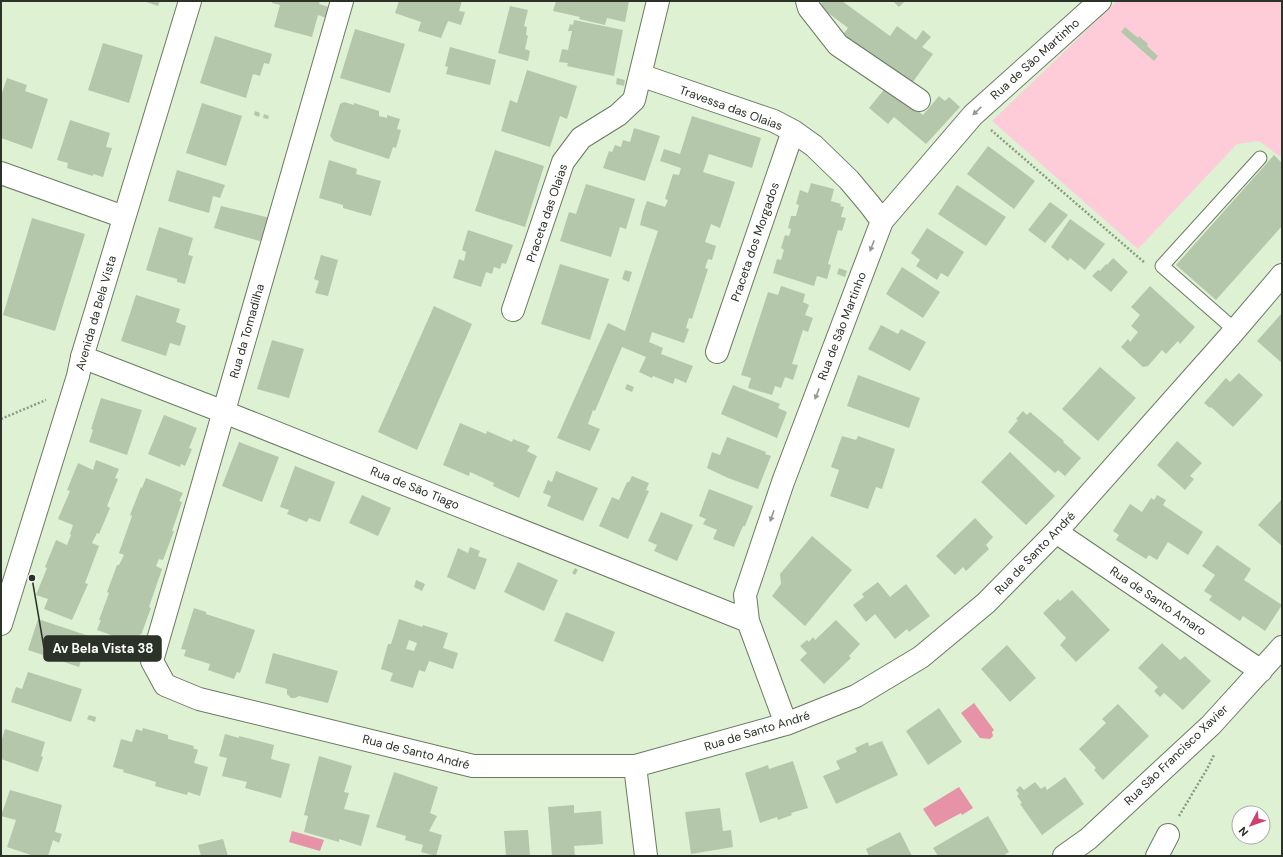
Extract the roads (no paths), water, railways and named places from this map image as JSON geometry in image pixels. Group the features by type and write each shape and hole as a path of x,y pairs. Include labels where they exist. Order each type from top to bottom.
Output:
{"street":[{"name":"Avenida da Bela Vista","path":"2,617 78,376 82,357 190,1"},
{"name":"Rua da Tomadilha","path":"152,661 342,1"},
{"name":"Praceta das Olaias","path":"513,310 563,162 580,138 618,115 634,100 658,1"},
{"path":"807,1 809,8 838,45 919,100"},
{"name":"Rua de São Martinho","path":"786,724 748,621 745,595 783,482 882,221 973,115 1100,1"},
{"name":"Travessa das Olaias","path":"640,75 774,121 793,131 814,146 848,180 882,221"},
{"name":"Praceta dos Morgados","path":"717,352 793,131"},
{"path":"1,173 124,217"},
{"name":"Rua de Santo André","path":"152,661 165,685 199,699 473,766 635,766 786,724 856,696 921,657 986,603 1056,532 1282,275"},
{"name":"Rua de São Tiago","path":"82,357 748,621"},
{"name":"Rua de Santo Amaro","path":"1056,532 1261,671"},
{"name":"Rua São Francisco Xavier","path":"1064,856 1088,839 1205,730 1281,650"},
{"path":"635,766 646,856"},
{"path":"1157,856 1168,835"}],"lane":[{"path":"1235,330 1162,266 1260,158"}],"place":[{"name":"Av Bela Vista 38","path":"32,578"}]}
